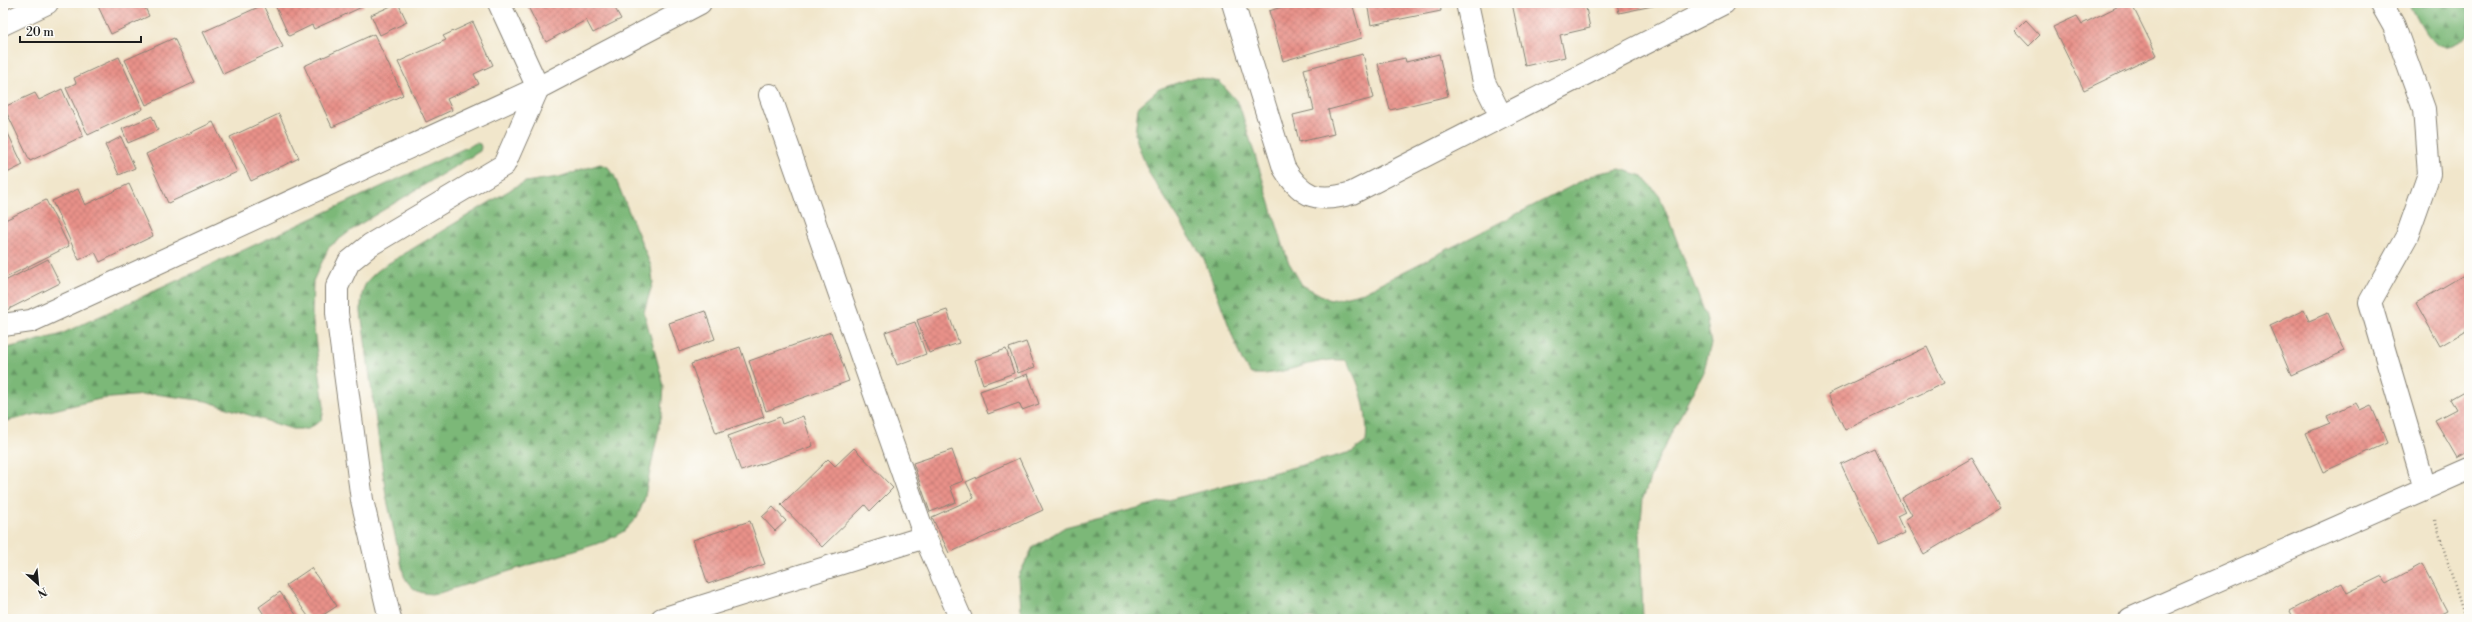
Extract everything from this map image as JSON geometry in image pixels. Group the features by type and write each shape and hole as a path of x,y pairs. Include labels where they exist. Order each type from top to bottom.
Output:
{"street":[{"path":"3,24 47,3"},
{"path":"390,619 362,500 337,313 337,287 349,262 370,246 504,165 538,88 498,3"},
{"path":"3,325 31,321 538,88 700,3"},
{"path":"1233,3 1284,168 1294,185 1312,196 1332,199 1352,193 1716,5"},
{"path":"1467,3 1484,82 1501,116"},
{"path":"2381,3 2394,26 2424,109 2429,174 2407,236 2370,302 2425,488"},
{"path":"770,95 925,537 961,619"},
{"path":"2130,619 2469,469"},
{"path":"662,619 925,537"}],"path":[{"path":"2425,488 2464,619"}],"green space":[{"path":"2409,3 2469,3 2469,34 2457,43 2447,46 2439,45 2426,33"},
{"path":"1195,77 1220,82 1239,104 1288,261 1302,285 1330,300 1364,292 1595,174 1620,169 1643,176 1660,197 1706,316 1711,344 1704,370 1655,465 1643,498 1640,532 1643,619 1025,619 1020,609 1018,577 1033,547 1065,527 1352,452 1366,442 1367,432 1363,399 1351,368 1345,360 1321,361 1275,373 1251,374 1242,361 1204,259 1149,173 1135,135 1138,107 1159,89"},
{"path":"476,143 480,144 480,151 357,226 329,247 313,281 312,315 324,406 322,420 308,429 292,429 206,401 155,394 100,399 3,422 3,349 59,335"},
{"path":"600,164 608,167 614,175 651,266 653,282 644,312 664,386 662,413 644,501 637,517 624,531 606,541 436,594 417,591 410,585 404,576 386,495 361,312 362,296 365,285 372,276 384,266 515,187 525,182 559,177"}],"building":[{"path":"104,3 143,3 149,16 111,34 98,6"},
{"path":"274,3 363,3 364,6 314,29 312,25 289,36"},
{"path":"398,3 407,22 380,35 371,15"},
{"path":"526,3 612,3 621,19 593,33 586,20 546,42"},
{"path":"1294,3 1352,3 1362,38 1283,61 1269,11"},
{"path":"1367,3 1440,3 1441,11 1371,25"},
{"path":"1512,3 1585,3 1590,28 1560,35 1565,57 1525,66"},
{"path":"1617,3 1662,3 1662,4 1619,13"},
{"path":"2125,3 2131,3 2157,55 2084,90 2053,27 2077,16 2082,24"},
{"path":"263,5 283,47 223,74 203,32"},
{"path":"2026,20 2040,35 2029,46 2015,31"},
{"path":"473,22 493,65 474,74 479,84 447,99 452,110 426,122 398,62 446,40 443,36"},
{"path":"374,34 403,95 332,127 304,66"},
{"path":"174,38 195,82 146,105 125,60"},
{"path":"1363,54 1374,98 1328,110 1334,134 1299,142 1293,115 1314,110 1304,69"},
{"path":"1439,54 1448,96 1390,110 1378,64 1405,58 1406,62"},
{"path":"119,57 143,109 88,135 66,88 76,83 74,78"},
{"path":"62,89 83,136 30,161 4,107 35,93 39,100"},
{"path":"279,114 299,158 251,181 230,137"},
{"path":"152,116 158,130 128,143 122,129"},
{"path":"213,122 237,172 168,203 146,154"},
{"path":"3,123 23,165 3,175"},
{"path":"121,137 135,168 119,175 105,145"},
{"path":"129,184 153,236 100,262 95,252 79,260 52,201 78,189 85,205"},
{"path":"46,200 69,246 5,278 3,274 3,221"},
{"path":"48,259 60,283 5,311 3,282"},
{"path":"2469,272 2469,329 2440,346 2416,303"},
{"path":"947,310 959,343 929,353 917,320"},
{"path":"2304,310 2309,321 2328,313 2345,351 2291,375 2270,326"},
{"path":"705,311 715,339 679,352 669,323"},
{"path":"915,322 926,354 897,365 885,332"},
{"path":"831,332 849,381 766,411 749,361"},
{"path":"1026,342 1035,367 1018,373 1009,348"},
{"path":"740,347 764,417 716,433 691,364"},
{"path":"1927,347 1944,383 1845,430 1828,394"},
{"path":"1006,349 1014,373 983,384 975,360"},
{"path":"1028,374 1039,404 1022,410 1019,403 988,414 980,391"},
{"path":"2469,388 2469,451 2457,458 2435,420 2456,409 2450,399"},
{"path":"2356,403 2360,410 2371,405 2387,443 2323,472 2306,433 2330,423 2327,416"},
{"path":"803,416 813,446 741,471 728,436 780,417 782,424"},
{"path":"854,448 893,488 870,511 865,505 822,547 781,505 828,459 835,466"},
{"path":"1875,448 1905,512 1897,516 1905,533 1879,545 1841,464"},
{"path":"952,450 963,481 950,486 956,502 930,512 913,463"},
{"path":"1019,458 1043,510 949,553 932,517 974,498 966,482"},
{"path":"1972,458 2001,508 1924,554 1905,520 1912,515 1902,498"},
{"path":"773,507 786,521 775,531 762,517"},
{"path":"750,521 765,564 708,584 693,540"},
{"path":"2422,564 2447,611 2431,619 2294,619 2290,611 2342,583 2347,593 2382,576 2387,583"},
{"path":"311,568 337,606 317,619 310,619 286,585"},
{"path":"280,592 299,619 267,619 259,607"}]}
